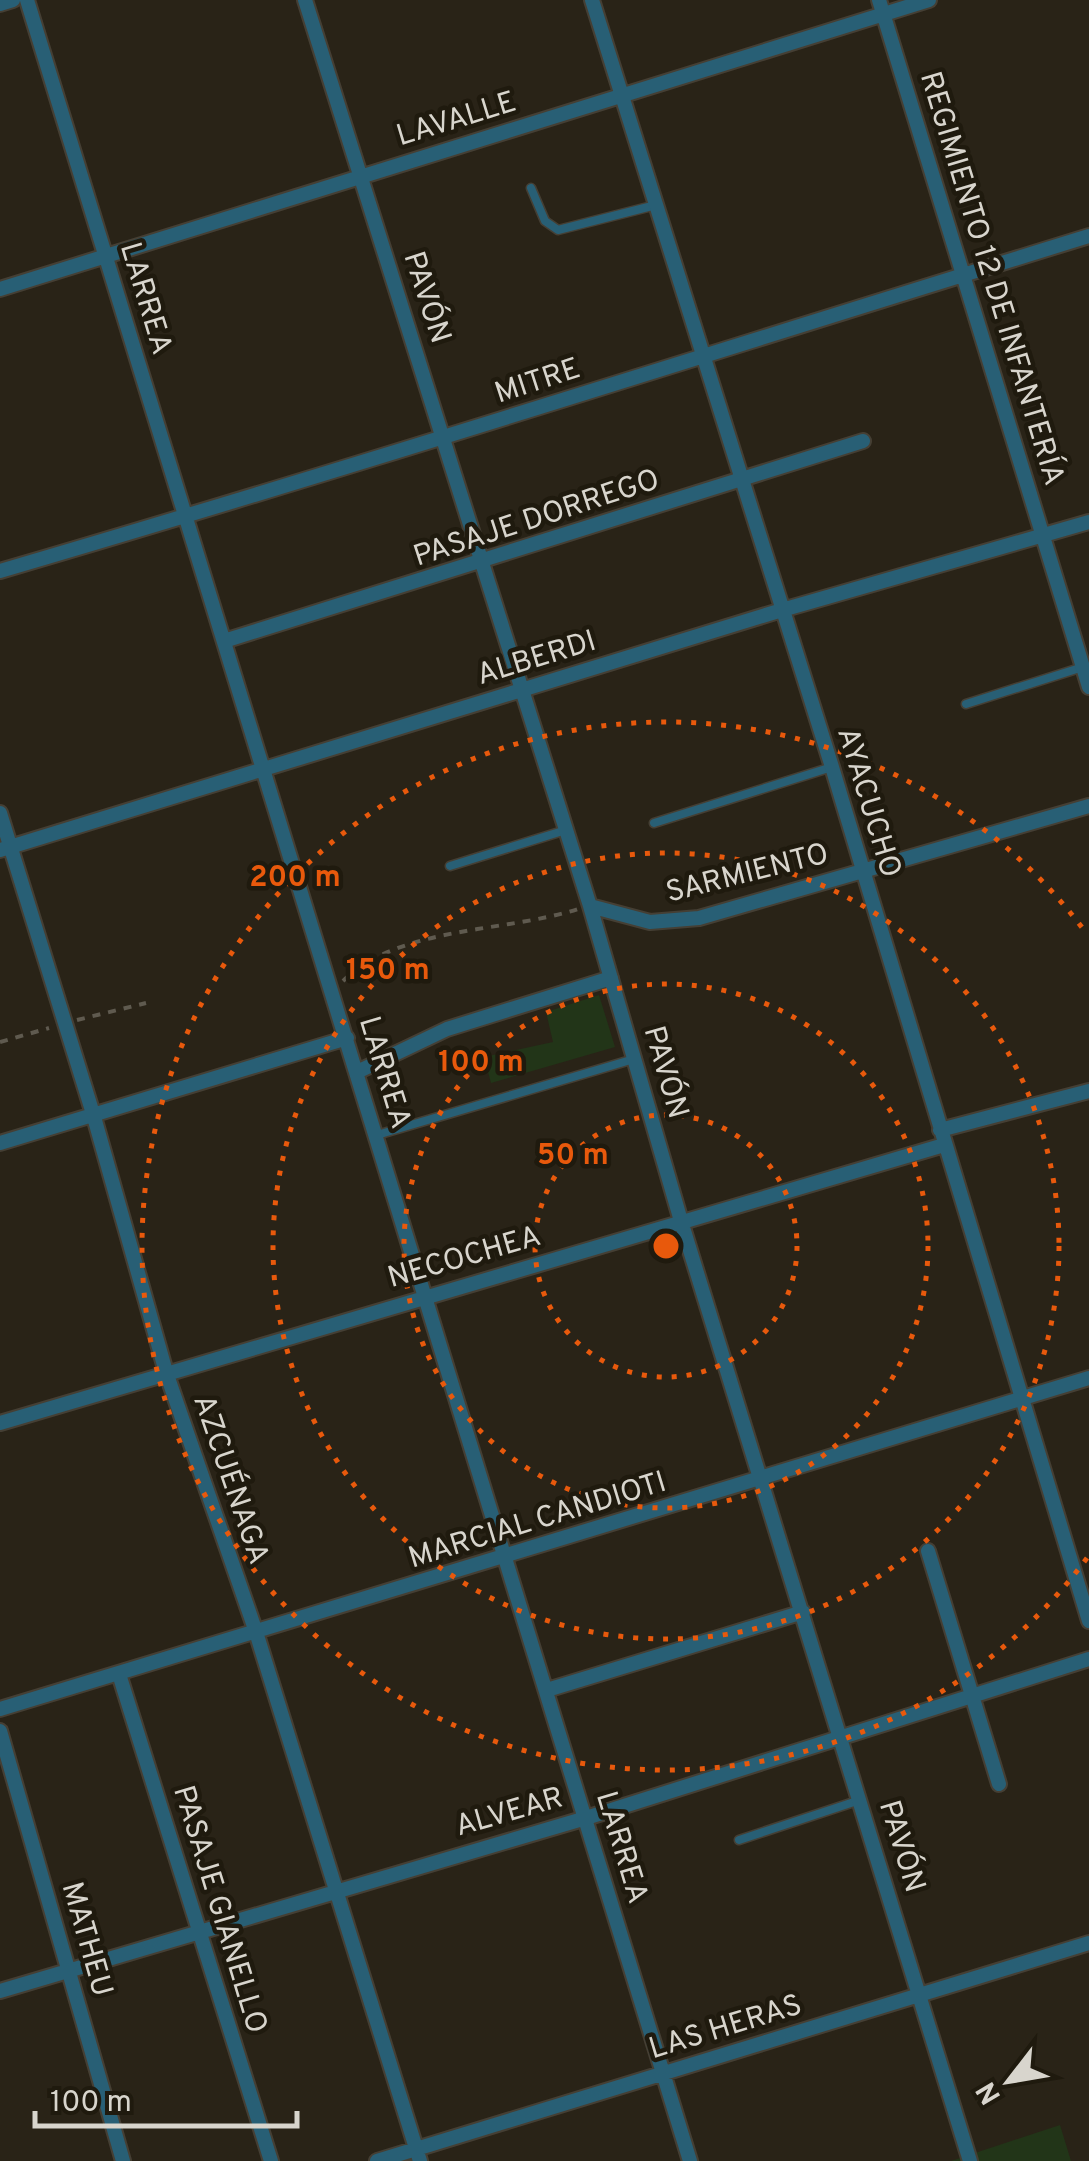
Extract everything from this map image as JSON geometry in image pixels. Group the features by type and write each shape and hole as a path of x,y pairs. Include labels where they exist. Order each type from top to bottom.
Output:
{"street":[{"path":"0,4 12,0"},
{"name":"LARREA","path":"27,0 690,2161"},
{"name":"PAVÓN","path":"305,0 590,906 681,1222 970,2161"},
{"name":"AYACUCHO","path":"592,0 832,767 1089,1621"},
{"name":"LAVALLE","path":"0,289 622,97 881,7 929,0"},
{"name":"REGIMIENTO 12 DE INFANTERÍA","path":"881,7 1089,687"},
{"name":"MITRE","path":"0,571 445,439 703,354 1089,236"},
{"name":"PASAJE DORREGO","path":"224,641 863,441"},
{"name":"ALBERDI","path":"5,848 782,610 1089,522"},
{"name":"SARMIENTO","path":"590,906 650,922 676,922 737,909 1089,806"},
{"name":"AZCUÉNAGA","path":"0,813 5,848 94,1117 166,1372 256,1632 418,2155"},
{"path":"357,1072 447,1029 611,978"},
{"path":"0,1142 94,1117 347,1038"},
{"name":"NECOCHEA","path":"0,1422 681,1222 1089,1090"},
{"name":"MARCIAL CANDIOTI","path":"0,1709 1089,1378"},
{"path":"928,1552 999,1784"},
{"path":"547,1690 803,1612"},
{"name":"ALVEAR","path":"0,1991 586,1818 1089,1659"},
{"name":"PASAJE GIANELLO","path":"119,1674 271,2161"},
{"name":"MATHEU","path":"0,1732 123,2161"},
{"name":"LAS HERAS","path":"377,2161 418,2155 664,2073 1089,1943"}],"lane":[{"path":"531,188 545,221 558,230 656,205"},
{"path":"966,704 1083,668"},
{"path":"654,822 832,767"},
{"path":"450,866 566,830"},
{"path":"377,1135 634,1059"},
{"path":"739,1840 860,1800"}],"path":[{"path":"333,992 364,962 461,930 534,924 590,906"}],"green space":[{"path":"599,995 615,1047 491,1083 484,1057 553,1042 546,1012"},
{"path":"1060,2125 1071,2161 951,2161"}]}
